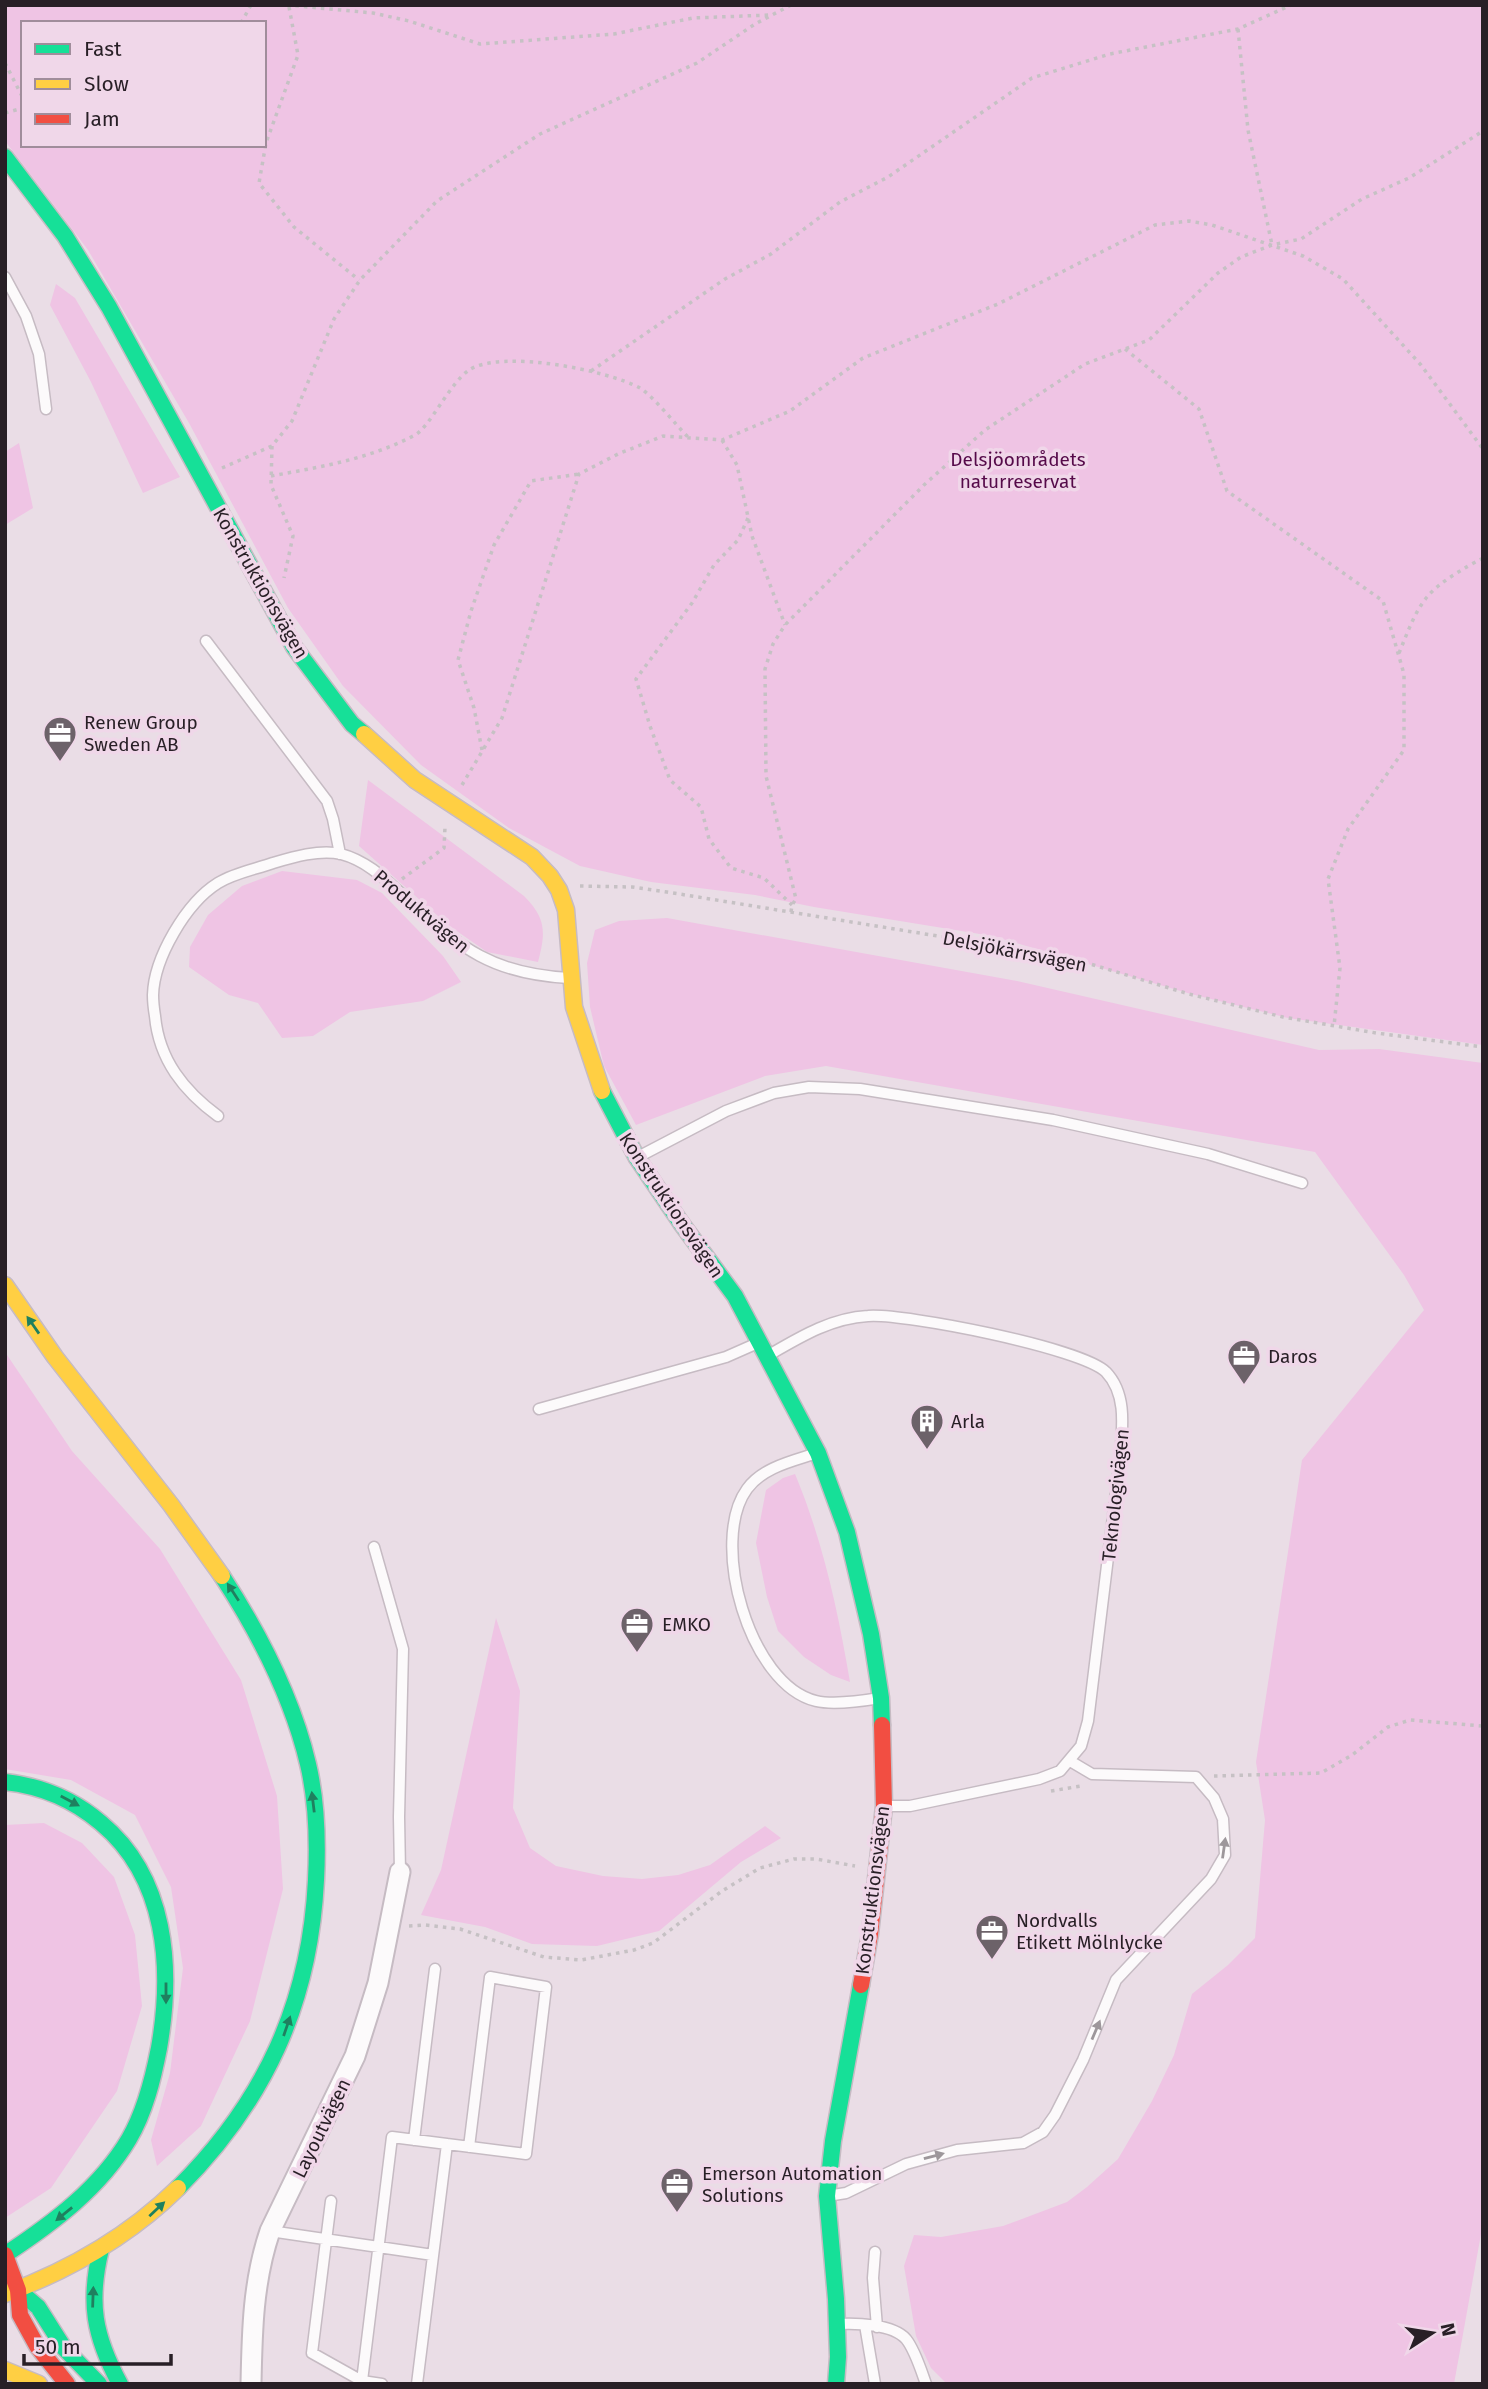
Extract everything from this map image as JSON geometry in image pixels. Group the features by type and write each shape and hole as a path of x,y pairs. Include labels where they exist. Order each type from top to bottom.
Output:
{"main road":[{"name":"Konstruktionsvägen","path":"5,157 65,236 109,307 294,646 352,723 415,780 532,857 559,890 569,929 570,978 574,1007 604,1097 637,1158 735,1296 818,1453 847,1532 871,1634 881,1698 884,1806 870,1934 833,2141 827,2196 837,2324 836,2384"},
{"path":"5,1285 60,1365 207,1553 241,1605 271,1661 294,1714 308,1763 315,1821 317,1870 312,1928 300,1987 281,2045 254,2095 222,2141 185,2183 147,2218 76,2266 12,2292"},
{"path":"5,1782 31,1785 57,1794 86,1809 130,1852 145,1877 154,1903 166,1970 164,2017 153,2077 130,2138 104,2174 74,2206 6,2255 12,2292 27,2331 67,2384"},
{"path":"102,2249 93,2276 92,2309 106,2360 120,2384"},
{"path":"12,2292 32,2299 61,2344 77,2364 99,2384"},
{"path":"5,2370 39,2384"}],"street":[{"name":"Layoutvägen","path":"251,2384 256,2283 270,2231 355,2056 378,1983 400,1872"}],"lane":[{"path":"5,277 26,316 39,354 46,409"},
{"path":"206,640 327,801 340,854"},
{"name":"Produktvägen","path":"218,1116 195,1099 177,1078 165,1056 156,1024 153,995 158,967 187,912 218,883 285,859 320,853 340,854 375,870 478,957 524,974 570,978"},
{"path":"637,1158 726,1111 774,1093 809,1087 860,1089 1054,1120 1208,1154 1302,1184"},
{"name":"Teknologivägen","path":"539,1409 764,1348 818,1327 868,1315 934,1322 1049,1347 1088,1360 1105,1372 1118,1390 1123,1417 1088,1721 1081,1746 1070,1761"},
{"path":"818,1453 765,1471 746,1489 735,1517 731,1550 749,1632 770,1667 797,1692 815,1700 859,1701 881,1698"},
{"path":"374,1547 403,1649 400,1872"},
{"path":"827,2196 846,2193 905,2164 957,2150 1023,2143 1043,2132 1055,2115 1083,2060 1116,1980 1211,1880 1225,1855 1223,1819 1214,1798 1196,1777 1092,1774 1070,1761 1060,1771 1039,1779 910,1806 884,1806"},
{"path":"414,2140 435,1969"},
{"path":"362,2381 392,2137 469,2147 526,2154 546,1987 490,1977 469,2147"},
{"path":"417,2384 447,2144"},
{"path":"331,2201 312,2353 362,2381 382,2384"},
{"path":"270,2231 433,2255"},
{"path":"875,2252 873,2278 877,2327"},
{"path":"837,2324 865,2325 896,2331 906,2339 926,2384"},
{"path":"865,2325 875,2384"}],"path":[{"path":"242,21 251,5"},
{"path":"200,477 272,446 292,421 334,319 360,280 437,201 540,134 697,64 791,5"},
{"path":"591,371 725,279 771,254 840,202 888,177 1032,78 1110,54 1238,29 1291,5"},
{"path":"266,140 298,55 288,6 373,13 409,21 481,44 614,34 693,18 772,15"},
{"path":"1238,29 1248,130 1272,245"},
{"path":"5,63 21,93"},
{"path":"791,912 796,900 766,776 765,669 773,644 785,625 924,485 985,430 1085,365 1149,340 1218,274 1241,257 1272,245 1301,239 1362,199 1409,178 1483,131"},
{"path":"264,147 259,183 294,227 360,280"},
{"path":"482,750 474,708 458,660 478,589 494,545 531,481 579,474 618,454 663,436 722,440 790,411 863,358 998,304 1155,225 1189,221 1201,223 1303,256 1343,279 1421,365 1483,449"},
{"path":"1125,349 1199,409 1227,491 1383,601 1404,674 1404,750 1348,829 1328,878 1340,968 1334,1026"},
{"path":"271,476 354,460 418,434 442,399 469,370 498,360 539,362 591,371 641,388 689,438"},
{"path":"722,440 737,465 748,518 785,625"},
{"path":"272,446 271,485 293,536 276,614"},
{"path":"393,886 444,848 445,815 502,718 579,474"},
{"path":"748,518 738,540 714,565 692,603 636,679 670,780 701,807 709,839 731,868 764,878 792,905"},
{"path":"1398,655 1410,626 1428,596 1463,569 1483,558"},
{"name":"Delsjökärrsvägen","path":"559,890 573,886 632,887 993,945 1087,963 1189,994 1283,1017 1483,1047"},
{"path":"1196,1777 1321,1773 1352,1755 1388,1727 1410,1720 1483,1726"},
{"path":"1047,1792 1081,1786 1092,1774"},
{"path":"389,1931 425,1925 460,1929 544,1957 581,1960 634,1950 653,1943 742,1877 778,1862 816,1859 878,1870"}],"green space":[{"name":"Delsjöområdets naturreservat","path":"5,5 1483,5 1483,1045 1288,1018 1191,994 992,936 755,895 651,882 580,866 509,828 421,765 343,686 288,608 189,423 88,250 5,141"},
{"path":"56,284 75,298 180,477 143,493 91,382 50,305"},
{"path":"19,443 33,508 5,525 5,452"},
{"path":"368,780 524,896 537,911 542,926 538,962 487,952 448,925 359,846"},
{"path":"282,871 357,880 382,893 443,956 461,982 423,1001 350,1012 313,1036 282,1038 258,1003 229,995 189,967 190,947 208,915 242,886"},
{"path":"667,918 1017,981 1319,1050 1379,1049 1483,1063 1483,2223 1454,2384 947,2384 931,2368 916,2336 904,2266 914,2235 941,2237 1003,2226 1067,2202 1118,2159 1152,2101 1174,2055 1192,1994 1228,1965 1255,1938 1265,1820 1256,1762 1302,1460 1424,1310 1404,1275 1315,1152 826,1066 765,1076 636,1125 604,1066 590,1007 587,963 595,930 619,921"},
{"path":"5,1352 72,1451 160,1549 241,1680 277,1796 283,1889 250,2021 201,2126 157,2166 151,2140 170,2073 183,1968 171,1887 135,1815 71,1780 5,1769"},
{"path":"795,1474 814,1525 828,1576 850,1682 831,1675 804,1657 778,1631 767,1597 756,1543 766,1490 783,1478"},
{"path":"496,1618 520,1691 513,1808 530,1848 556,1866 603,1876 642,1879 678,1875 710,1865 765,1826 781,1838 741,1862 659,1931 597,1946 532,1944 485,1927 421,1915 441,1870"},
{"path":"44,1823 82,1843 114,1877 135,1935 142,2006 117,2091 51,2188 5,2218 5,1825"}],"traffic: fast":[{"path":"5,157 65,236 109,307 294,647 352,724 364,734"},
{"path":"602,1091 637,1158 735,1296 818,1453 847,1532 871,1634 881,1698 882,1725"},
{"path":"178,2188 209,2155 235,2120 258,2085 277,2048 293,2009 304,1968 312,1925 316,1880 315,1807 301,1739 273,1666 222,1576"},
{"path":"5,1782 44,1790 68,1801 101,1823 123,1845 140,1870 152,1897 160,1926 165,1987 159,2048 144,2107 135,2129 117,2157 90,2189 41,2230 6,2254"},
{"path":"836,2384 836,2299 827,2196 833,2141 861,1985"},
{"path":"101,2249 95,2286 96,2318 104,2350 120,2384"},
{"path":"18,2290 38,2307 64,2348 99,2384"}],"traffic: slow":[{"path":"364,734 415,780 532,857 550,876 559,890 566,910 574,1007 602,1091"},
{"path":"5,1285 55,1357 171,1505 222,1576"},
{"path":"5,2294 29,2285 97,2250 139,2222 178,2188"},
{"path":"5,2370 39,2384"}],"traffic: jam":[{"path":"861,1985 870,1934 884,1806 882,1725"},
{"path":"5,2255 18,2290 20,2315 37,2346 67,2384"}],"place":[{"name":"Renew Group Sweden AB","path":"60,763"},
{"name":"Daros","path":"1244,1386"},
{"name":"Arla","path":"927,1451"},
{"name":"EMKO","path":"637,1654"},
{"name":"Nordvalls Etikett Mölnlycke","path":"992,1961"},
{"name":"Emerson Automation Solutions","path":"677,2214"}]}
